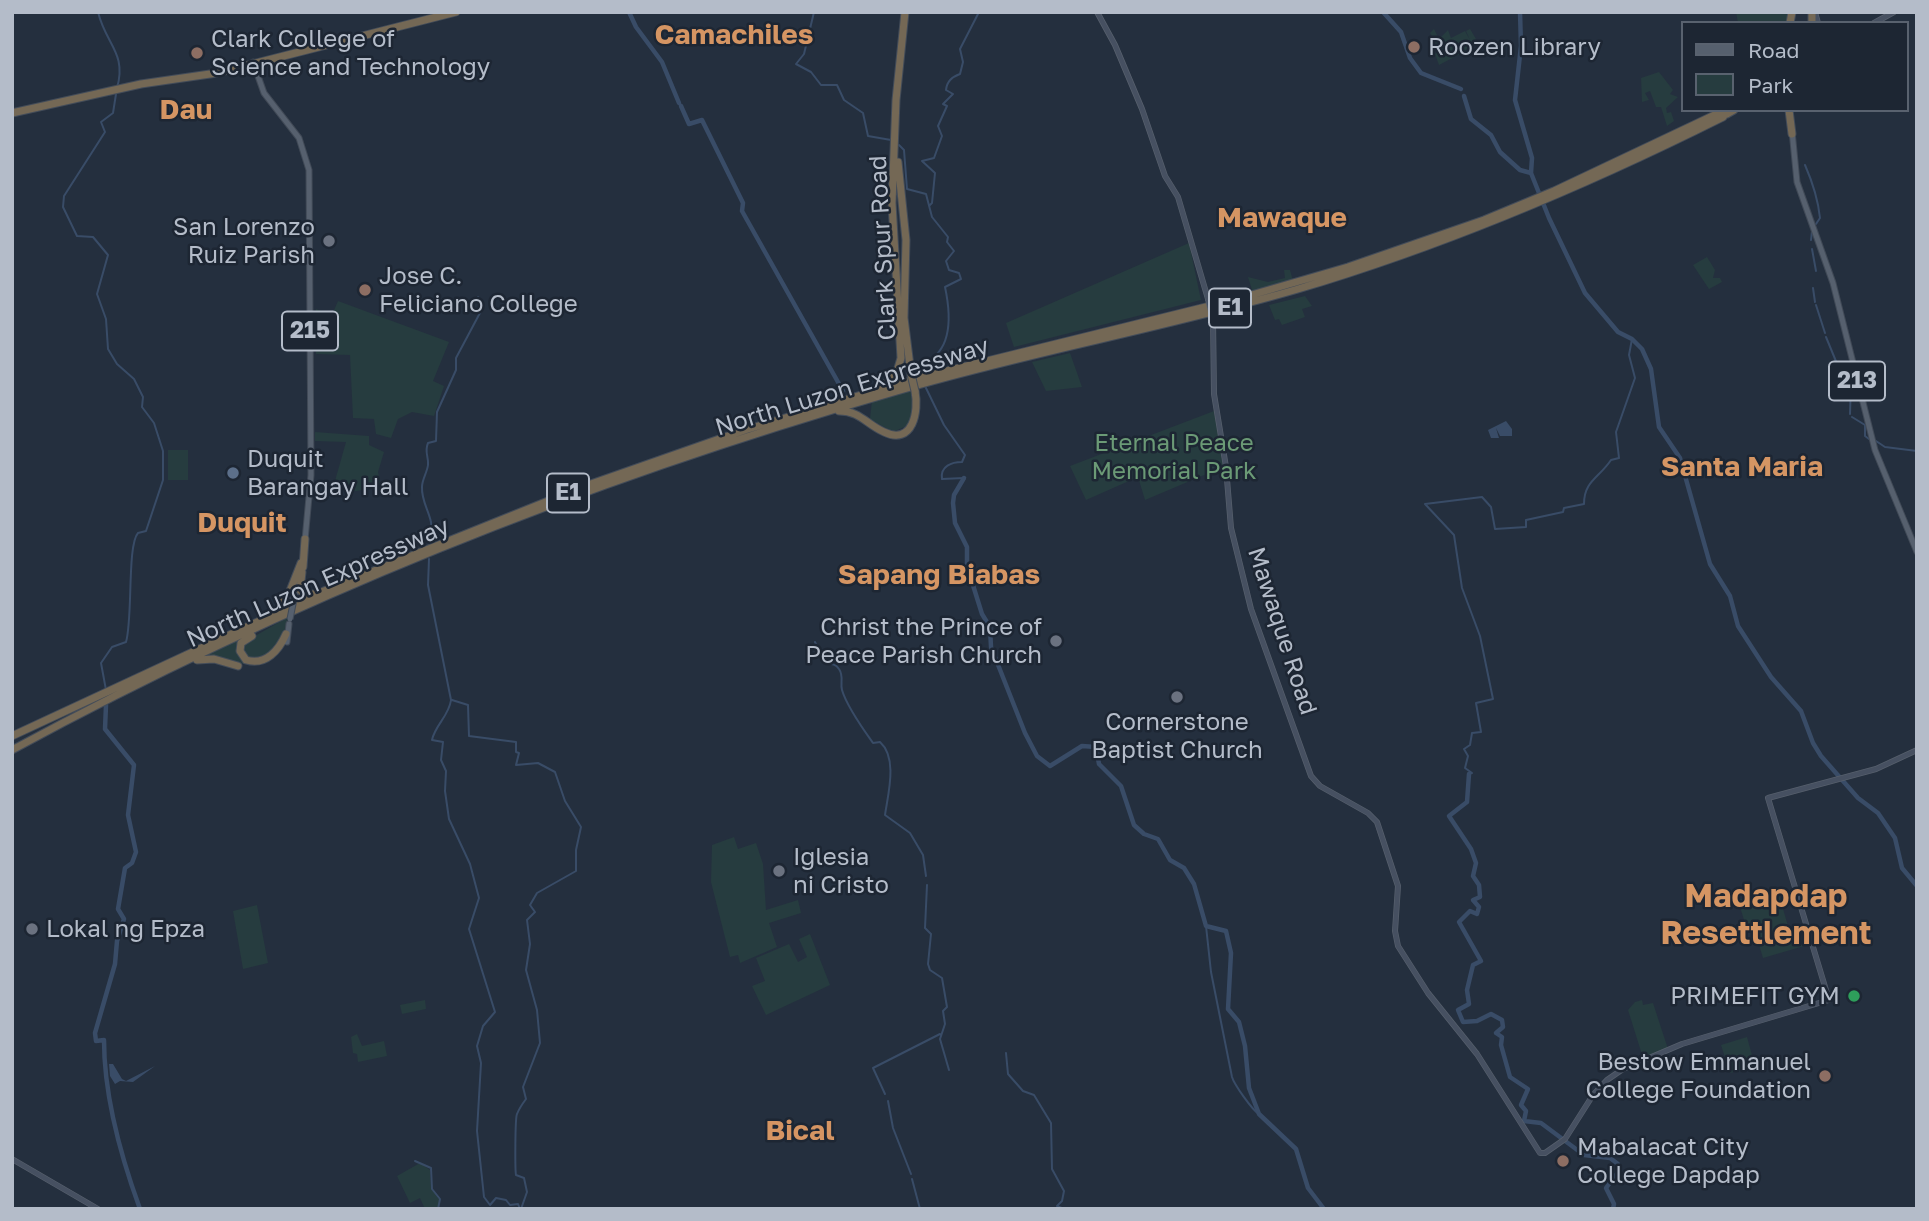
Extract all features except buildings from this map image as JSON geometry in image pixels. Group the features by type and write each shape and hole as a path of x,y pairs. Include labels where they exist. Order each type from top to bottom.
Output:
{"highway":[{"path":"14,113 114,90 256,65 296,51 456,12"},
{"name":"Clark Spur Road","path":"824,413 856,413 890,434 902,433 913,424 918,410 904,318 906,243 896,144 906,12"},
{"name":"Clark Spur Road","path":"869,393 890,382 900,365 898,288 893,243 899,62 906,12"},
{"path":"1791,112 1792,134"},
{"name":"North Luzon Expressway","path":"12,750 98,702 245,627 468,531 600,481 746,430 869,393 1292,284 1420,243 1555,194 1726,113"},
{"path":"893,243 899,250 906,243"},
{"path":"898,288 913,382"},
{"name":"North Luzon Expressway","path":"118,692 551,506 729,442 913,382"},
{"path":"304,542 300,587 302,593 309,595 324,591"},
{"path":"245,627 278,604 290,591 302,568"},
{"path":"285,644 257,662 246,660 240,651 242,643 255,634 288,620"},
{"path":"183,663 211,659 240,667 266,662 285,644"},
{"name":"North Luzon Expressway","path":"12,736 98,702"}],"main road":[{"name":"Mawaque Road","path":"1097,12 1115,45 1142,109 1165,176 1178,197 1208,299 1213,319 1214,394 1226,467 1231,528 1251,609 1310,775 1320,786 1368,813 1377,822 1398,886 1395,931 1398,946 1427,993 1477,1054 1533,1144 1543,1154 1563,1140 1593,1095 1607,1080 1623,1069 1682,1044 1829,1000 1768,798 1888,765 1917,750"},
{"path":"1878,21 1894,12"},
{"name":"215","path":"256,65 269,98 299,138 306,154 310,176 311,475 304,542"},
{"name":"213","path":"1792,134 1797,182 1827,263 1875,450 1917,552"},
{"path":"285,644 288,620 302,568"},
{"path":"12,1159 97,1209"}],"green space":[{"path":"1736,12 1790,12 1789,21 1738,21"},
{"path":"1434,29 1439,39 1448,30 1451,38 1465,31 1470,40 1466,31 1470,29 1476,39 1464,52 1439,65 1435,54 1445,43 1443,39 1430,49 1428,44 1434,40 1430,33"},
{"path":"1659,72 1673,90 1670,94 1678,97 1666,108 1667,113 1671,112 1674,121 1667,126 1661,107 1656,107 1650,91 1645,93 1649,100 1642,102 1641,78"},
{"path":"1189,243 1201,300 1014,347 1006,323"},
{"path":"1707,257 1715,270 1713,278 1720,278 1722,282 1709,289 1693,265"},
{"path":"1284,270 1290,270 1293,281 1249,295 1252,290 1248,277 1268,282 1285,278"},
{"path":"1305,296 1312,306 1302,309 1305,317 1282,325 1279,319 1275,320 1269,305"},
{"path":"338,301 449,342 433,381 444,386 434,416 412,412 398,419 391,438 376,434 374,419 353,418 350,355 316,354 316,309 332,315"},
{"path":"1070,353 1082,387 1046,391 1032,362"},
{"path":"910,389 914,408 911,424 893,432 870,419 872,400"},
{"name":"Eternal Peace Memorial Park","path":"1214,411 1223,467 1145,500 1138,477 1086,500 1070,466"},
{"path":"315,432 369,436 369,445 384,452 378,472 381,487 356,491 333,488 346,442 315,441"},
{"path":"168,450 188,450 188,480 168,480"},
{"path":"288,617 279,643 270,652 258,661 243,656 243,643"},
{"path":"245,636 239,646 253,665 197,659"},
{"path":"734,837 738,849 756,843 763,864 766,910 798,900 801,913 769,923 777,947 740,963 738,955 730,957 711,882 712,845"},
{"path":"1777,888 1790,933 1806,928 1811,944 1763,958 1754,928 1747,930 1738,900"},
{"path":"257,905 268,963 243,969 233,911"},
{"path":"810,934 830,985 766,1015 752,986 765,981 756,958 789,944 798,962 807,957 799,939"},
{"path":"425,1000 426,1009 402,1014 400,1005"},
{"path":"1642,1000 1643,1005 1653,1003 1668,1049 1644,1061 1628,1010 1635,1002"},
{"path":"357,1034 362,1046 384,1041 387,1056 358,1062 357,1054 353,1053 351,1037"},
{"path":"1747,1037 1755,1066 1730,1073 1721,1045"},
{"path":"420,1163 430,1170 431,1188 440,1201 437,1209 425,1209 420,1198 410,1203 397,1176"}],"water":[{"path":"1506,421 1512,429 1512,436 1500,436 1496,428 1499,438 1491,438 1488,430"},
{"path":"109,1064 113,1064 126,1081 155,1066 133,1082 120,1081 115,1084 110,1076"}],"waterway":[{"path":"98,12 117,57 117,88"},
{"path":"629,12 636,27 662,62 679,103"},
{"path":"814,12 804,54 796,64 811,72 821,85 837,85 844,100 863,113 868,136 891,140"},
{"path":"929,206 932,203 935,173 922,161 934,158 942,136 938,126 947,106 943,104 953,94 946,90 950,80 960,74 963,62 960,49 979,12"},
{"path":"1383,12 1401,32 1410,58 1421,73 1461,89"},
{"path":"1520,12 1521,46 1515,100 1532,158 1531,173 1549,218 1585,293 1618,332 1632,339 1642,349 1651,369 1659,427 1680,458 1710,564 1730,596 1738,626 1771,677 1801,711 1821,756 1858,798 1878,813 1895,838 1902,868 1917,886"},
{"path":"106,690 101,663 112,647 126,642 132,552 138,533 146,531 163,480 163,451 154,423 142,407 143,397 134,379 117,364 108,349 106,319 97,294 108,255 93,237 77,236 63,207 64,196 105,132 101,122 113,113 116,94"},
{"path":"1464,96 1471,119 1491,135 1500,152 1520,170 1531,173"},
{"path":"681,106 689,124 702,120 743,203 742,211 843,391"},
{"path":"899,145 904,150 907,189 926,194 932,217 948,237 947,242 954,251 946,261 949,270 959,273 961,279 945,287 948,330 941,349 926,362 922,374"},
{"path":"1805,165 1818,204 1820,218 1816,224"},
{"path":"1811,240 1812,231"},
{"path":"1812,249 1816,271"},
{"path":"1813,288 1815,302"},
{"path":"431,536 431,523 422,493 428,465 427,446 428,443 436,441 437,412 456,370 456,358 481,311 478,297"},
{"path":"1816,305 1825,333"},
{"path":"1826,337 1840,371 1851,382 1850,414"},
{"path":"1469,774 1472,773 1465,768 1468,756 1464,749 1470,745 1472,733 1481,732 1476,703 1493,699 1480,636 1462,588 1454,535 1425,504 1482,497 1491,507 1495,529 1526,527 1526,520 1563,512 1564,508 1584,504 1589,485 1611,460 1619,458 1616,432 1635,378 1629,355 1632,339"},
{"path":"925,386 944,425 965,455 962,462 945,468 942,479 964,478"},
{"path":"1852,417 1865,425 1865,436 1869,439"},
{"path":"1876,441 1885,447 1917,451"},
{"path":"964,478 954,495 955,523 967,547 967,566 982,614 990,627 991,647 1025,733 1037,756 1050,766 1082,746 1096,747 1099,764 1121,786 1134,825 1144,834 1158,839 1170,860 1184,868 1194,884 1206,926 1226,931 1231,953 1228,1009 1239,1022 1245,1046 1249,1088 1259,1114 1296,1149 1308,1188 1324,1209"},
{"path":"429,559 428,585 451,700 432,740 443,742 441,760 446,771 445,791 449,819 470,864 479,898 469,929 495,1012 483,1026 477,1046 481,1063 477,1131 484,1197 490,1205 496,1198 506,1200 510,1205 518,1204 520,1209"},
{"path":"815,642 824,663 834,665 840,672 844,697 860,725 873,743 880,742 886,749 890,777 885,815 910,833 923,855 926,876"},
{"path":"452,700 468,705 469,736 516,742 516,752 519,753 516,765 538,763 555,772 565,801 581,827 576,850 576,871 537,893 530,905 535,912 527,920 530,944 526,970 537,1010 540,1043 523,1087 526,1099 516,1118 516,1175 524,1178 527,1192 521,1209"},
{"path":"106,705 105,729 134,765 128,815 136,852 132,863 125,868 118,909 124,919 117,941 115,964 95,1033 96,1041 104,1040 110,1104 126,1169 140,1209"},
{"path":"1469,774 1467,802 1449,816 1471,849 1476,863 1473,876 1479,885 1480,897 1473,900 1479,907 1477,914 1470,911 1459,922 1481,961 1473,965 1467,990 1469,1004 1458,1010 1463,1022 1477,1021 1491,1014 1502,1020 1503,1027 1496,1033 1502,1037 1501,1045 1510,1077 1528,1089 1521,1105 1526,1111 1524,1121 1541,1123 1584,1155 1610,1158 1618,1164 1619,1171 1606,1188 1614,1204 1613,1209"},
{"path":"927,885 925,928 931,934 928,964 930,970 942,978 947,1007 943,1011 945,1024 940,1039 949,1070"},
{"path":"1206,926 1211,972 1232,1077 1252,1108 1259,1114"},
{"path":"885,1094 873,1068 940,1034"},
{"path":"1006,1053 1008,1074 1023,1091 1034,1095 1051,1123 1052,1169 1064,1191 1062,1201 1057,1206 1064,1209"},
{"path":"888,1101 893,1128 911,1174"},
{"path":"415,1161 431,1168 432,1189 440,1199 438,1209"},
{"path":"912,1179 920,1209"}],"place":[{"name":"Roozen Library","path":"1414,47"},
{"name":"Clark College of Science and Technology","path":"197,53"},
{"name":"San Lorenzo Ruiz Parish","path":"329,241"},
{"name":"Jose C. Feliciano College","path":"365,290"},
{"name":"Duquit Barangay Hall","path":"233,473"},
{"name":"Christ the Prince of Peace Parish Church","path":"1056,641"},
{"name":"Cornerstone Baptist Church","path":"1177,697"},
{"name":"Iglesia ni Cristo","path":"779,871"},
{"name":"Lokal ng Epza","path":"32,929"},
{"name":"PRIMEFIT GYM","path":"1854,996"},
{"name":"Bestow Emmanuel College Foundation","path":"1825,1076"},
{"name":"Mabalacat City College Dapdap","path":"1563,1161"}],"district":[{"name":"Camachiles","path":"734,35"},
{"name":"Dau","path":"186,110"},
{"name":"Mawaque","path":"1282,218"},
{"name":"Santa Maria","path":"1742,467"},
{"name":"Duquit","path":"242,523"},
{"name":"Sapang Biabas","path":"939,575"},
{"name":"Madapdap Resettlement","path":"1766,916"},
{"name":"Bical","path":"800,1131"}]}
